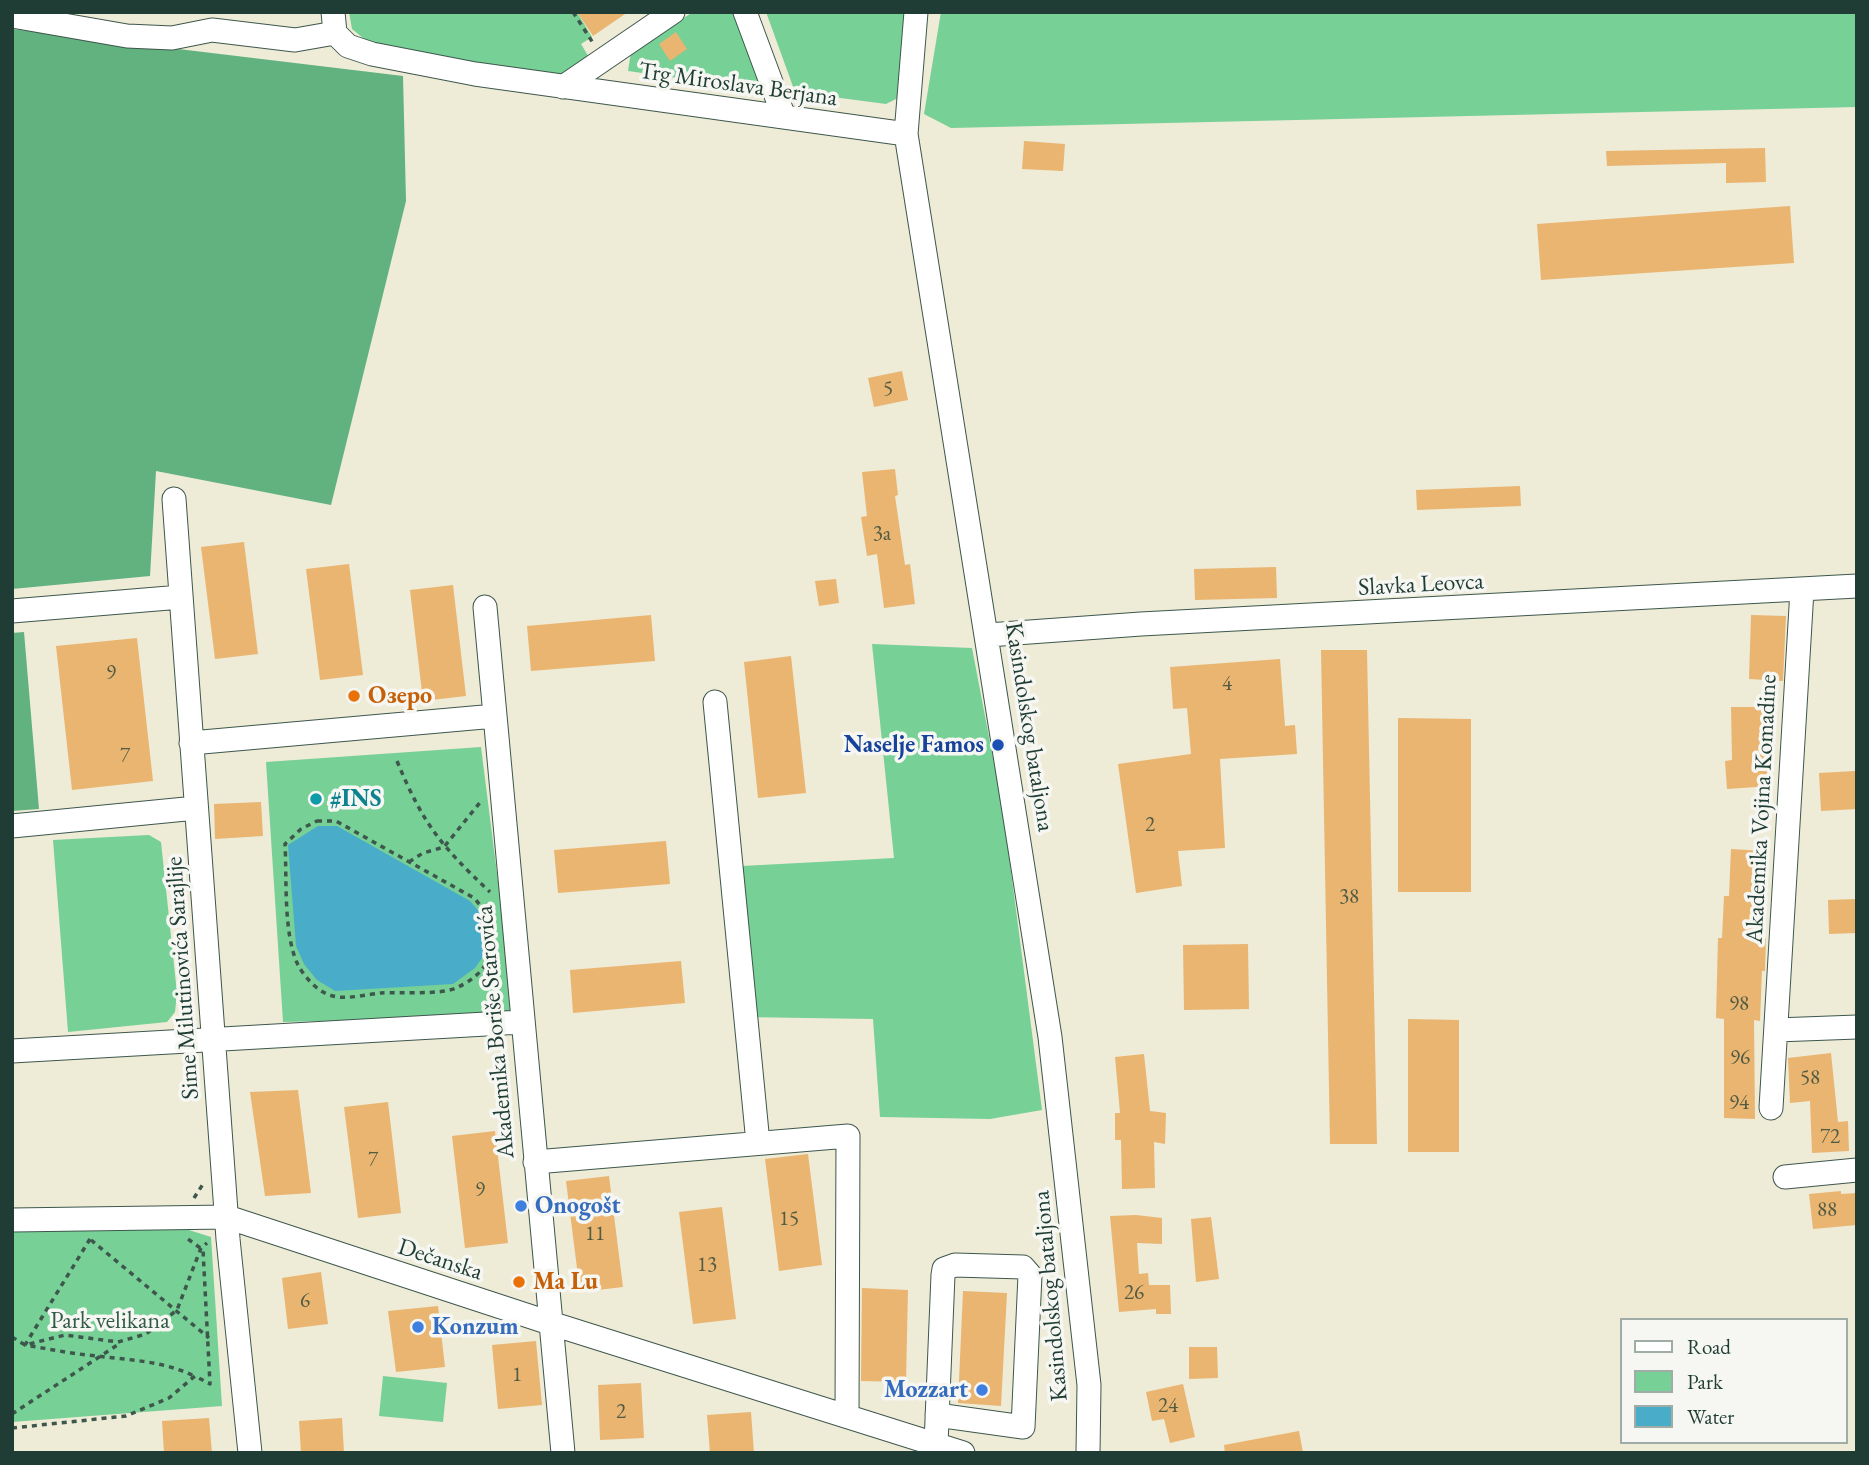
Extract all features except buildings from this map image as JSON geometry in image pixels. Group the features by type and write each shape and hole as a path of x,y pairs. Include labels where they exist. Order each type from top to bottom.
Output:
{"street":[{"name":"Trg Miroslava Berjana","path":"563,87 673,12"},
{"path":"745,12 783,117"},
{"name":"Kasindolskog bataljona","path":"916,12 906,134 1051,1037 1089,1385 1088,1453"},
{"name":"Trg Miroslava Berjana","path":"12,16 127,36 172,38 212,30 295,40 334,22 348,46 372,54 474,74 906,134"},
{"name":"Sime Milutinovića Sarajlije","path":"174,499 227,1217 250,1453"},
{"name":"Slavka Leovca","path":"988,635 1141,624 1857,586"},
{"name":"Akademika Vojina Komadine","path":"1771,1108 1802,590"},
{"path":"12,611 181,597"},
{"name":"Akademika Boriše Starovića","path":"485,607 521,1022 563,1453"},
{"path":"715,702 758,1143"},
{"path":"191,743 495,716"},
{"path":"12,826 196,807"},
{"path":"12,1051 521,1022"},
{"path":"1776,1030 1857,1027"},
{"path":"535,1162 848,1136 847,1416"},
{"path":"1785,1177 1857,1170"},
{"name":"Dečanska","path":"12,1220 227,1217 550,1323 963,1453"},
{"path":"936,1444 937,1415 944,1269 954,1265 1023,1266 1030,1275 1023,1427 937,1415"}],"path":[{"name":"Trg Miroslava Berjana","path":"573,12 604,60"},
{"path":"397,761 425,822 444,847 492,894"},
{"path":"409,862 423,853 444,847 482,800"},
{"path":"317,821 336,821 409,862 474,898 485,909 493,930 492,955 479,972 454,988 334,996 313,985 299,967 292,947 285,844 301,829 317,821"},
{"path":"12,1337 25,1345 99,1357 117,1356 182,1370 210,1384 210,1339 201,1248 186,1236"},
{"path":"90,1239 210,1339"},
{"path":"25,1345 90,1239"},
{"path":"77,1240 103,1239"},
{"path":"25,1345 65,1335 123,1340 146,1334 177,1310 201,1248 209,1242"},
{"path":"12,1414 123,1340"},
{"path":"12,1428 126,1416 169,1398 195,1376"}],"green space":[{"path":"349,12 577,12 592,37 581,44 590,59 562,78 444,59 368,42 352,29"},
{"path":"693,12 741,12 771,91 628,71 631,52"},
{"path":"766,12 910,12 902,96 886,104 795,92"},
{"path":"941,12 1857,12 1857,107 951,128 924,114"},
{"path":"12,29 403,76 406,201 331,505 156,471 150,576 12,589"},
{"path":"24,632 39,809 12,811 12,633"},
{"path":"872,644 972,648 1003,810 1042,1110 990,1119 880,1117 873,1019 741,1017 742,866 894,858"},
{"path":"481,747 515,1016 283,1022 266,762"},
{"path":"149,835 161,842 177,993 175,1012 167,1022 68,1032 53,840"},
{"name":"Park velikana","path":"170,1224 211,1237 222,1406 12,1422 12,1232"},
{"path":"383,1376 447,1383 443,1422 379,1416"}],"water":[{"path":"318,826 337,826 470,901 482,915 488,930 487,951 475,968 453,984 335,991 317,980 304,964 296,946 288,845"}],"place":[{"name":"Озеро","path":"354,696"},
{"name":"Naselje Famos","path":"998,745"},
{"name":"#INS","path":"316,799"},
{"name":"Onogošt","path":"521,1206"},
{"name":"Ma Lu","path":"519,1282"},
{"name":"Konzum","path":"418,1327"},
{"name":"Mozzart","path":"982,1390"}]}
